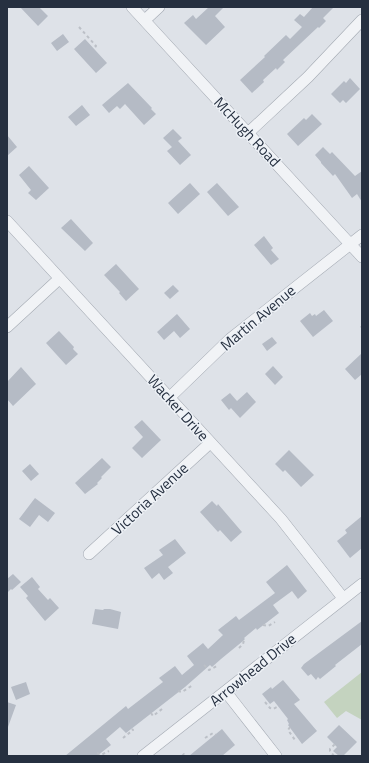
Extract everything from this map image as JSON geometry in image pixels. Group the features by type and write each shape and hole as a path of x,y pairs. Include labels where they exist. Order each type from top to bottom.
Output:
{"street":[{"name":"McHugh Road","path":"132,7 362,256"},
{"path":"145,20 159,7"},
{"path":"248,133 308,77 362,20"},
{"name":"Wacker Drive","path":"7,222 281,519 343,598"},
{"name":"Martin Avenue","path":"169,398 230,339 362,235"},
{"path":"7,327 59,279"},
{"name":"Victoria Avenue","path":"89,554 210,443"},
{"name":"Arrowhead Drive","path":"143,756 362,584"},
{"path":"226,692 276,756"}],"path":[{"path":"79,27 96,46 94,49"},
{"path":"263,625 268,626 276,622"},
{"path":"239,648 243,644 244,640"},
{"path":"204,665 209,670 217,666"},
{"path":"178,691 182,692 193,685"},
{"path":"265,702 270,708 273,709 279,706"},
{"path":"151,713 153,716 162,709"},
{"path":"290,727 288,730 289,733 295,740"},
{"path":"123,738 133,730 132,729"},
{"path":"205,738 213,733 216,735"},
{"path":"334,756 330,751 335,744"},
{"path":"97,753 101,756 109,751"},
{"path":"182,756 184,754 186,756"}],"green space":[{"path":"362,672 362,720 346,711 337,718 324,702"}],"building":[{"path":"20,7 39,7 48,16 38,26"},
{"path":"209,7 224,7 215,16 225,27 206,45 184,23 193,15 196,19"},
{"path":"313,7 334,7 323,18 326,21 283,60 285,62 263,80 264,82 252,93 240,80 286,35 290,39 302,27 294,20 300,14 304,17"},
{"path":"63,34 69,42 57,51 51,43"},
{"path":"85,39 107,63 96,73 74,49"},
{"path":"350,78 360,89 346,103 343,100 340,103 331,94 344,81 346,83"},
{"path":"128,83 156,114 144,125 125,104 120,109 117,106 109,113 102,105"},
{"path":"82,105 90,115 76,126 68,117"},
{"path":"312,114 322,124 298,146 287,134 304,118 306,120"},
{"path":"173,129 182,138 178,141 191,155 180,165 167,151 172,147 163,138"},
{"path":"7,135 17,147 7,156"},
{"path":"323,147 330,154 332,152 355,176 362,171 362,202 357,194 352,198 335,174 333,176 315,155"},
{"path":"29,166 49,188 36,200 28,193 31,190 19,175"},
{"path":"190,183 200,194 178,214 168,203"},
{"path":"217,183 239,207 228,216 207,192"},
{"path":"71,219 93,243 85,251 61,228"},
{"path":"264,236 273,248 271,250 279,259 271,265 254,245"},
{"path":"116,264 139,289 126,301 119,293 120,292 104,275"},
{"path":"173,285 179,291 170,299 164,293"},
{"path":"324,310 333,321 313,337 300,321 310,313 312,316 315,314 316,316"},
{"path":"177,314 190,329 180,338 174,331 164,340 157,332"},
{"path":"59,331 74,347 73,349 78,354 66,365 46,343"},
{"path":"272,337 277,343 267,351 262,344"},
{"path":"362,353 362,374 355,380 345,369"},
{"path":"273,366 283,377 275,385 265,374"},
{"path":"21,367 36,384 13,406 7,399 7,382"},
{"path":"247,392 256,402 240,418 231,408 229,410 221,400 230,393 237,401"},
{"path":"142,420 161,440 142,458 132,448 143,437 134,427"},
{"path":"289,450 314,475 301,487 285,470 283,472 275,464"},
{"path":"102,458 111,467 101,477 102,478 97,483 98,484 85,494 75,483"},
{"path":"30,464 39,474 31,481 22,471"},
{"path":"35,498 55,513 48,522 39,515 30,527 19,519"},
{"path":"212,501 217,506 218,504 242,532 231,542 220,530 218,532 200,512"},
{"path":"362,516 362,548 350,558 337,541 347,533 345,530"},
{"path":"175,539 186,553 168,567 173,573 164,580 159,573 152,579 144,568 163,555 159,550"},
{"path":"287,565 307,591 298,599 292,591 273,605 279,613 257,630 256,628 212,667 210,665 185,687 126,733 120,727 106,739 111,745 97,756 65,756 126,706 128,709 163,682 159,678 175,666 182,675 194,665 187,656 203,643 208,649 223,635 218,630 236,616 239,620 275,593 266,582"},
{"path":"13,574 21,582 7,593 7,579"},
{"path":"32,577 40,587 38,589 48,600 50,598 59,608 45,621 26,598 28,596 20,587"},
{"path":"95,609 110,609 121,612 118,629 92,624"},
{"path":"362,621 362,644 320,679 318,677 316,680 311,674 308,676 301,668 304,664"},
{"path":"283,680 300,700 294,704 317,731 302,744 288,725 288,719 274,701 270,704 262,694 271,687 272,689"},
{"path":"26,682 30,694 16,700 11,687"},
{"path":"7,702 16,705 8,727 7,727"},
{"path":"339,725 357,742 343,756 339,756 333,751 337,747 327,737"},
{"path":"222,729 235,745 222,756 189,756"}]}
